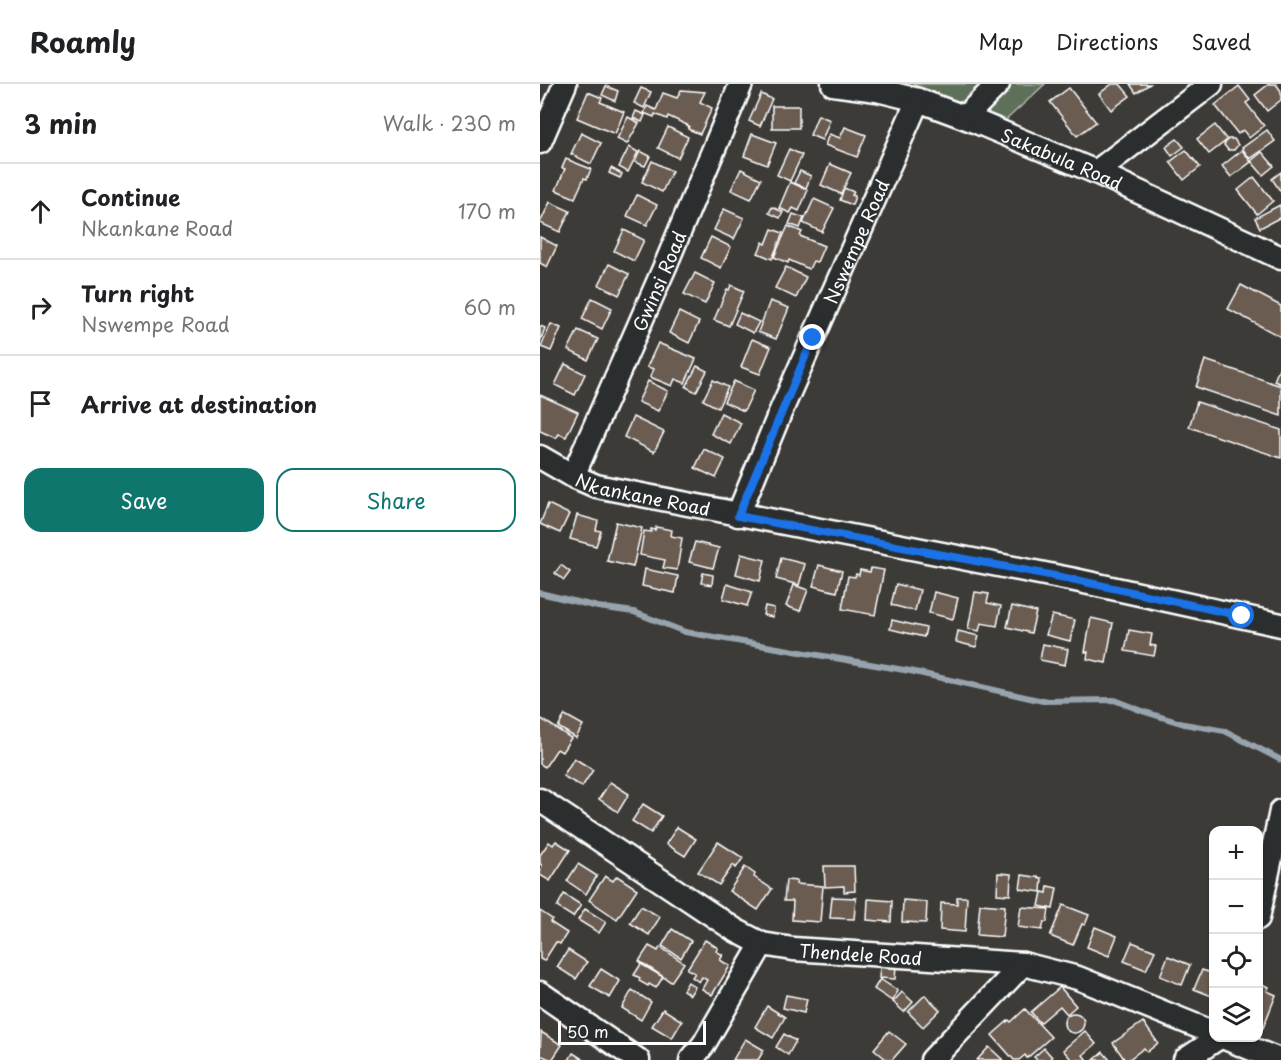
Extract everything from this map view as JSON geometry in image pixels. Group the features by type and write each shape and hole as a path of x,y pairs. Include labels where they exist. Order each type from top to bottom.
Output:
{"street":[{"path":"540,142 565,84"},
{"name":"Gwinsi Road","path":"573,476 666,264 741,84"},
{"name":"Sakabula Road","path":"832,84 877,90 918,100 965,117 1277,251"},
{"path":"965,117 998,84"},
{"path":"1096,172 1210,84"},
{"name":"Nswempe Road","path":"738,516 785,402 918,100"},
{"name":"Nkankane Road","path":"540,457 596,486 738,516 1076,580 1281,625"},
{"name":"Thendele Road","path":"540,800 735,930 762,944 793,949 1023,964 1078,978 1209,1030"},
{"path":"1263,895 1281,811"},
{"path":"690,1060 704,1044 762,944"},
{"path":"932,1060 1023,964"},
{"path":"540,993 638,1060"},
{"path":"1185,1060 1212,1042"},
{"path":"1236,1042 1279,1060"}],"green space":[{"path":"912,84 1045,84 1006,120"}],"building":[{"path":"1112,84 1120,84 1130,96 1111,110 1099,94"},
{"path":"1130,84 1150,84 1136,93"},
{"path":"1269,84 1276,84 1281,91 1281,100 1267,111 1255,95"},
{"path":"606,86 618,91 615,101 602,95"},
{"path":"1239,86 1250,100 1246,103 1264,126 1249,138 1243,130 1238,134 1215,105"},
{"path":"641,88 651,92 644,108 634,103"},
{"path":"1069,88 1096,122 1077,136 1050,102"},
{"path":"681,90 705,92 700,102 712,108 700,134 668,116 667,119 655,114 654,117 644,113 647,106 656,110 663,93 677,98"},
{"path":"588,92 602,98 600,102 624,112 615,134 577,118"},
{"path":"761,94 772,99 760,126 749,121"},
{"path":"772,106 799,106 799,128 772,128"},
{"path":"636,111 645,115 642,122 633,118"},
{"path":"818,115 830,120 822,140 810,135"},
{"path":"628,117 639,123 627,144 617,139"},
{"path":"1215,125 1227,140 1209,154 1197,139"},
{"path":"668,127 688,137 678,158 658,148"},
{"path":"845,127 866,135 857,157 825,145 829,134 840,138"},
{"path":"1267,130 1275,141 1250,159 1242,148"},
{"path":"581,133 601,143 591,164 571,154"},
{"path":"752,134 776,143 767,165 744,156"},
{"path":"1177,139 1184,147 1172,156 1166,147"},
{"path":"1228,139 1234,139 1238,145 1234,150 1228,150 1224,145"},
{"path":"629,147 638,152 628,172 619,167"},
{"path":"789,149 802,155 790,181 777,175"},
{"path":"1186,150 1200,167 1184,180 1170,162"},
{"path":"1242,150 1251,162 1231,177 1222,166"},
{"path":"640,151 650,156 645,166 635,162"},
{"path":"1262,152 1274,166 1263,175 1251,161"},
{"path":"566,159 591,169 575,198 556,190 565,169 562,168"},
{"path":"652,161 672,171 662,192 642,182"},
{"path":"830,164 851,173 841,194 821,185"},
{"path":"611,168 622,174 620,178 609,173"},
{"path":"741,169 761,179 751,199 731,190"},
{"path":"800,171 811,176 806,188 794,183"},
{"path":"1281,172 1281,192 1272,179"},
{"path":"1254,177 1273,201 1257,214 1238,190"},
{"path":"790,182 808,190 799,211 793,208 790,213 779,208"},
{"path":"844,188 854,192 852,205 840,200"},
{"path":"637,195 657,205 647,225 627,216"},
{"path":"814,199 834,208 822,232 803,223"},
{"path":"550,202 570,211 560,232 540,223"},
{"path":"1280,205 1281,217 1260,228 1255,218"},
{"path":"772,207 783,212 780,218 769,213"},
{"path":"724,209 744,218 734,239 714,230"},
{"path":"793,214 804,218 800,228 789,224"},
{"path":"788,226 802,232 800,236 824,246 817,262 813,261 809,269 789,260 788,263 774,257"},
{"path":"772,229 783,233 772,259 758,253 763,242 766,244"},
{"path":"624,230 644,240 634,261 614,251"},
{"path":"540,237 557,246 547,267 540,263"},
{"path":"711,237 731,247 721,268 701,258"},
{"path":"609,264 629,274 619,295 599,285"},
{"path":"786,267 806,277 796,298 775,288"},
{"path":"695,273 715,283 705,304 684,294"},
{"path":"731,285 744,291 729,326 714,320 727,289 729,290"},
{"path":"1241,285 1281,306 1281,337 1228,309"},
{"path":"592,298 612,308 602,329 582,319"},
{"path":"770,301 789,308 776,339 758,332"},
{"path":"679,312 699,322 689,343 669,333"},
{"path":"740,313 759,322 753,333 735,324"},
{"path":"551,324 561,328 551,351 541,347"},
{"path":"540,326 545,328 540,342"},
{"path":"578,330 598,339 588,360 568,350"},
{"path":"752,339 771,347 760,374 741,367"},
{"path":"658,343 696,359 685,383 675,379 672,386 650,377 654,369 647,367"},
{"path":"1205,360 1281,386 1281,416 1196,387"},
{"path":"1281,363 1281,384 1274,381"},
{"path":"565,364 585,374 575,395 555,385"},
{"path":"697,366 707,371 696,392 686,387"},
{"path":"713,380 728,387 718,408 703,400"},
{"path":"648,381 668,391 658,411 638,402"},
{"path":"734,381 754,390 744,411 724,402"},
{"path":"540,395 578,412 566,437 559,434 556,438 540,431"},
{"path":"1197,402 1281,430 1281,458 1189,427"},
{"path":"721,413 741,423 731,444 711,434"},
{"path":"633,417 664,432 654,452 624,437"},
{"path":"704,449 725,459 716,478 695,468"},
{"path":"548,504 569,514 560,533 540,524"},
{"path":"577,515 598,521 596,530 601,531 596,546 570,539"},
{"path":"616,522 642,528 633,567 607,561"},
{"path":"656,527 672,530 671,536 682,538 677,570 663,568 665,560 640,555 644,531 651,532 651,529 655,530"},
{"path":"695,542 719,548 713,568 689,562"},
{"path":"741,554 765,560 760,581 736,574"},
{"path":"781,558 805,564 799,585 776,579"},
{"path":"561,565 570,572 564,580 555,573"},
{"path":"819,565 842,571 837,592 813,586"},
{"path":"871,568 884,570 875,615 842,609 848,576 859,575 860,570 870,572"},
{"path":"645,569 678,576 675,593 642,586"},
{"path":"703,573 713,575 712,585 701,583"},
{"path":"727,584 752,592 747,606 723,599"},
{"path":"896,584 920,590 915,611 891,605"},
{"path":"794,585 808,590 800,611 786,606"},
{"path":"934,592 958,598 953,619 929,613"},
{"path":"975,592 989,594 987,603 1001,606 997,626 981,623 979,631 968,629"},
{"path":"765,606 774,608 773,617 763,615"},
{"path":"1012,606 1036,612 1031,633 1007,627"},
{"path":"1052,615 1075,620 1070,641 1046,635"},
{"path":"1091,618 1113,623 1106,663 1087,659 1088,652 1085,652"},
{"path":"892,620 926,628 924,637 890,629"},
{"path":"1129,630 1152,634 1150,645 1156,646 1154,656 1125,651"},
{"path":"958,631 979,636 976,647 956,642"},
{"path":"1043,644 1068,649 1065,665 1040,660"},
{"path":"565,715 583,725 576,738 558,727"},
{"path":"540,718 571,738 562,752 557,749 545,767 540,764"},
{"path":"574,758 593,770 582,787 563,776"},
{"path":"610,782 629,794 618,812 599,799"},
{"path":"643,804 662,816 651,833 632,821"},
{"path":"677,827 696,839 685,856 666,844"},
{"path":"556,841 570,850 550,881 540,875 542,865 540,855 549,842 553,845"},
{"path":"718,842 743,858 736,868 733,865 719,885 698,872"},
{"path":"578,864 597,876 586,894 567,881"},
{"path":"824,866 854,866 855,891 844,892 844,886 825,887"},
{"path":"745,867 755,874 754,877 772,889 758,910 729,891"},
{"path":"998,873 1011,874 1010,895 997,894"},
{"path":"1022,875 1042,878 1041,892 1020,889"},
{"path":"605,876 613,881 617,876 637,889 617,919 589,900"},
{"path":"786,880 797,881 796,884 823,886 820,922 792,920 793,901 784,901"},
{"path":"1048,886 1057,888 1053,909 1039,906 1042,892 1047,893"},
{"path":"564,894 581,905 573,917 557,907"},
{"path":"832,897 856,898 854,919 830,918"},
{"path":"957,897 967,897 965,932 940,930 941,903 957,904"},
{"path":"868,899 892,901 891,922 867,920"},
{"path":"903,900 927,902 926,923 902,922"},
{"path":"980,904 1005,906 1002,937 977,935"},
{"path":"1063,905 1089,915 1085,925 1082,924 1073,945 1050,936"},
{"path":"641,906 660,917 649,935 630,923"},
{"path":"1021,907 1049,909 1047,922 1044,922 1042,930 1018,927"},
{"path":"585,909 606,922 599,933 578,920"},
{"path":"540,911 552,919 550,922 567,933 560,944 556,942 544,961 540,959"},
{"path":"1095,927 1117,936 1109,956 1087,947"},
{"path":"672,929 691,941 681,958 662,946"},
{"path":"705,940 718,948 716,951 723,955 720,960 730,966 712,995 702,989 707,980 702,977 699,982 692,977 695,973 687,969"},
{"path":"1132,942 1155,951 1146,970 1124,961"},
{"path":"649,946 658,951 660,947 684,963 671,982 639,961"},
{"path":"568,950 587,962 576,979 557,967"},
{"path":"1168,956 1190,965 1182,985 1160,976"},
{"path":"641,964 663,977 656,988 639,981 640,978 634,975"},
{"path":"880,965 896,966 895,979 879,978"},
{"path":"601,969 620,981 610,998 590,986"},
{"path":"1202,970 1209,972 1209,995 1194,989"},
{"path":"880,979 898,991 892,1001 874,989"},
{"path":"688,982 695,987 690,995 683,990"},
{"path":"1263,985 1269,987 1267,991 1276,995 1263,1028"},
{"path":"1060,987 1076,1006 1067,1014 1060,1006 1040,1023 1031,1012"},
{"path":"632,990 651,1002 641,1020 622,1008"},
{"path":"902,992 913,1002 904,1012 893,1002"},
{"path":"786,995 807,999 804,1013 783,1008"},
{"path":"925,995 940,1010 923,1027 908,1012"},
{"path":"767,1006 785,1017 773,1038 755,1027"},
{"path":"663,1009 682,1021 672,1038 652,1026"},
{"path":"1025,1009 1051,1037 1027,1058 1025,1055 1019,1060 1014,1060 992,1035"},
{"path":"1074,1013 1081,1016 1084,1023 1081,1030 1074,1033 1067,1030 1064,1023 1067,1016"},
{"path":"1143,1022 1158,1043 1147,1052 1144,1048 1125,1060 1113,1043"},
{"path":"889,1031 906,1044 892,1060 887,1060 874,1049"},
{"path":"1085,1031 1096,1044 1083,1055 1087,1060 1072,1060 1063,1050"},
{"path":"541,1032 562,1045 552,1060 540,1055"},
{"path":"784,1034 796,1041 788,1055 776,1047"},
{"path":"745,1039 764,1050 758,1060 733,1060"},
{"path":"989,1047 1003,1060 977,1060"},
{"path":"1044,1048 1052,1057 1048,1060 1037,1060 1034,1057"},
{"path":"1103,1052 1110,1060 1094,1060"},
{"path":"573,1053 584,1060 569,1060"}],"waterway":[{"path":"540,593 598,607 634,612 685,632 910,671 1043,701 1114,700 1184,724 1225,731 1281,760"}],"route":[{"path":"813,338 738,516 1076,580 1242,616"}]}
